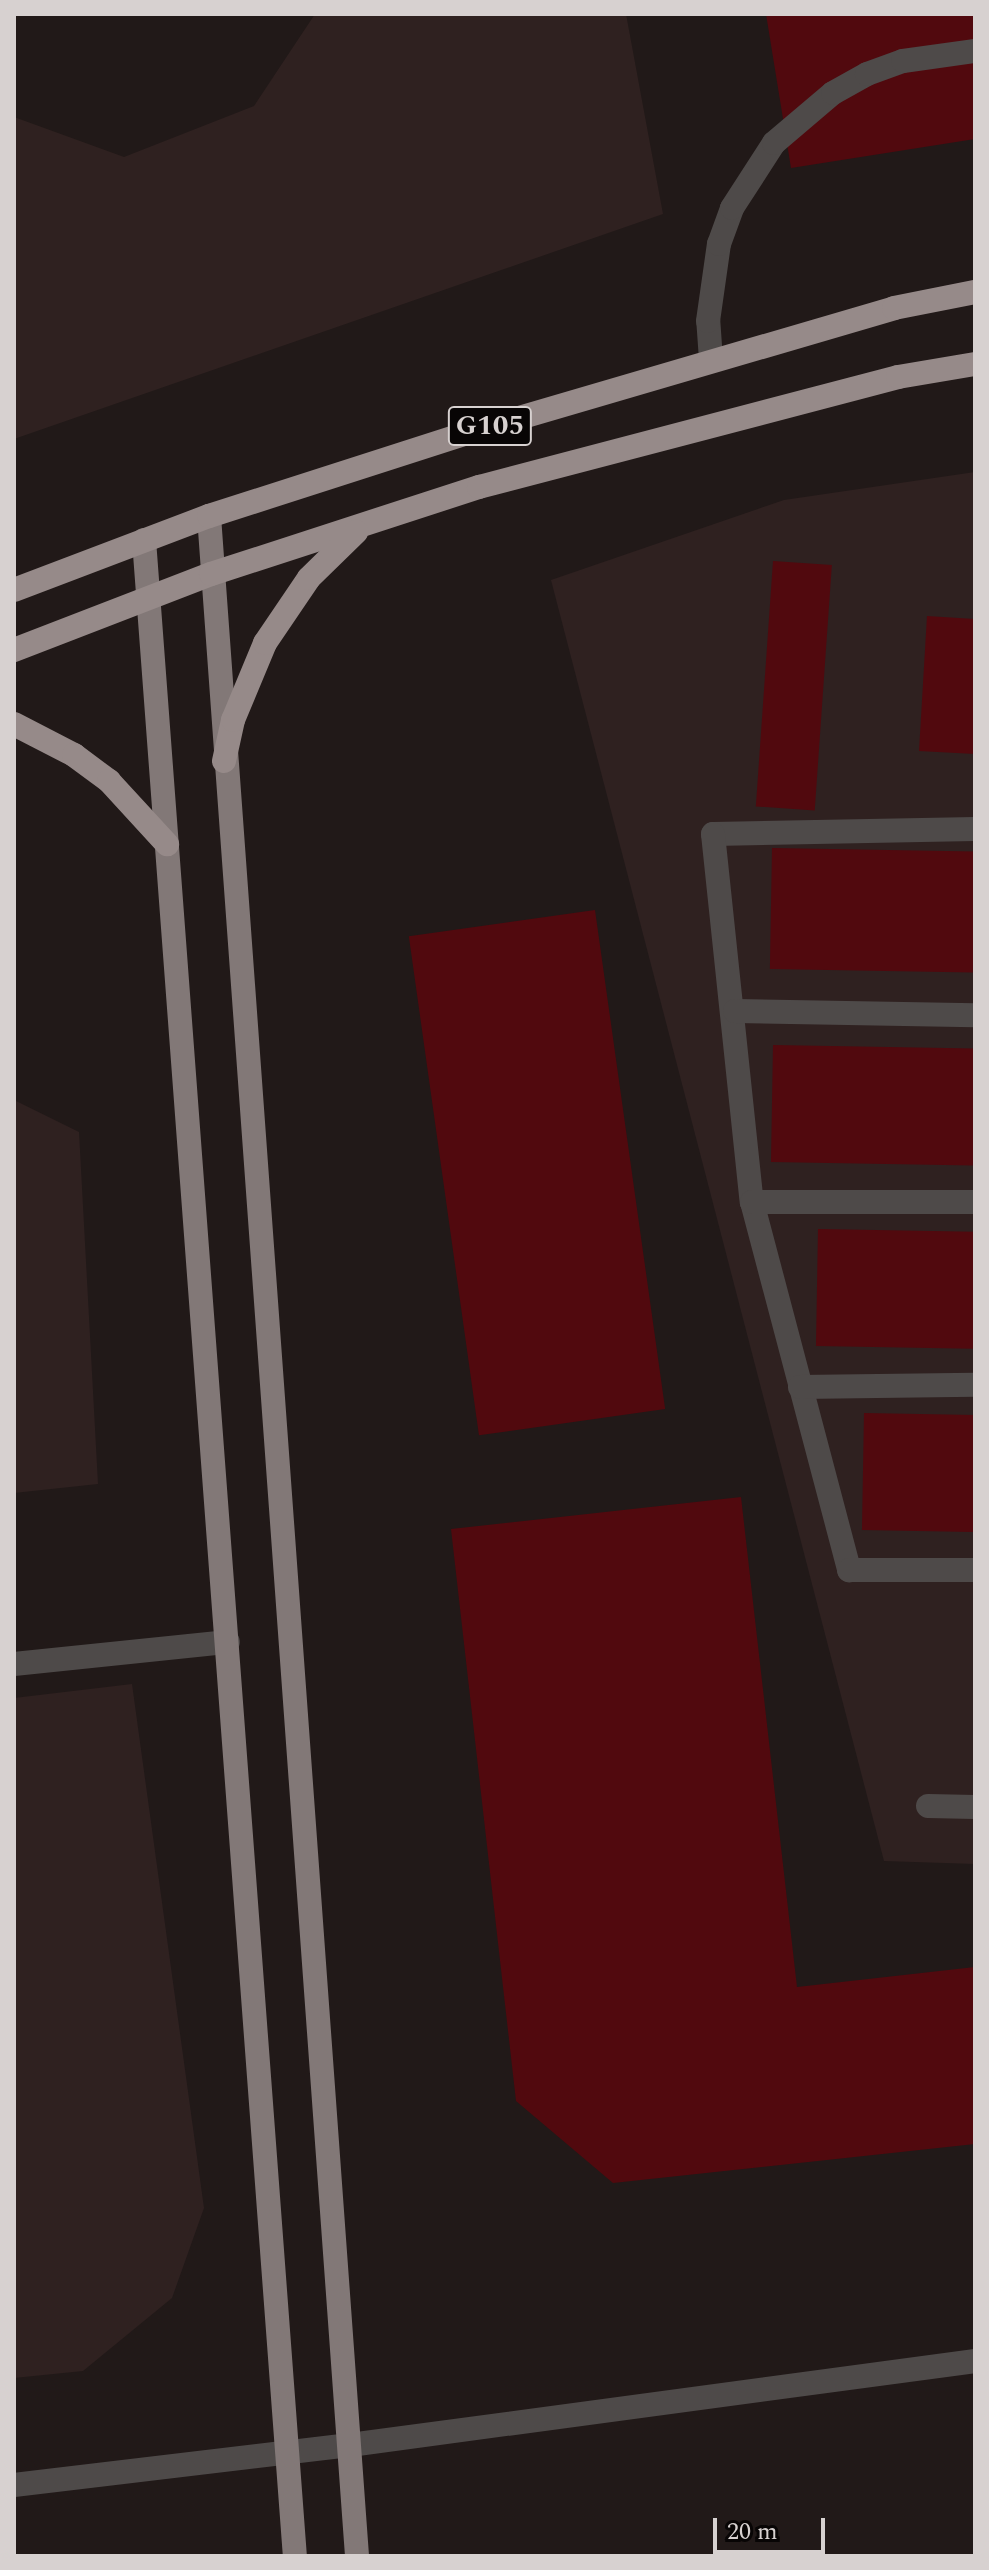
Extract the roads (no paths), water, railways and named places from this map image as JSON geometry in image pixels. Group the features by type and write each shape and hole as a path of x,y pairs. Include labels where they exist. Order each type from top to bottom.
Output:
{"highway":[{"name":"G105","path":"14,590 209,516 711,360 894,308 975,292"},
{"name":"G105","path":"14,650 211,574 479,487 883,381 975,364"},
{"path":"224,761 247,681 285,609 365,524"},
{"path":"14,724 74,755 109,781 167,844"}],"main road":[{"path":"209,516 224,761 357,2556"},
{"path":"144,540 290,2451 295,2556"}],"street":[{"path":"711,360 708,321 719,244 732,208 774,143 822,100 867,74 903,61 975,51"},
{"path":"975,829 713,834 735,1011 752,1202 849,1570 975,1570"},
{"path":"735,1011 975,1015"},
{"path":"752,1202 975,1202"},
{"path":"800,1387 975,1385"},
{"path":"14,1664 228,1642"},
{"path":"928,1806 975,1807"},
{"path":"14,2485 350,2445 975,2361"}]}
